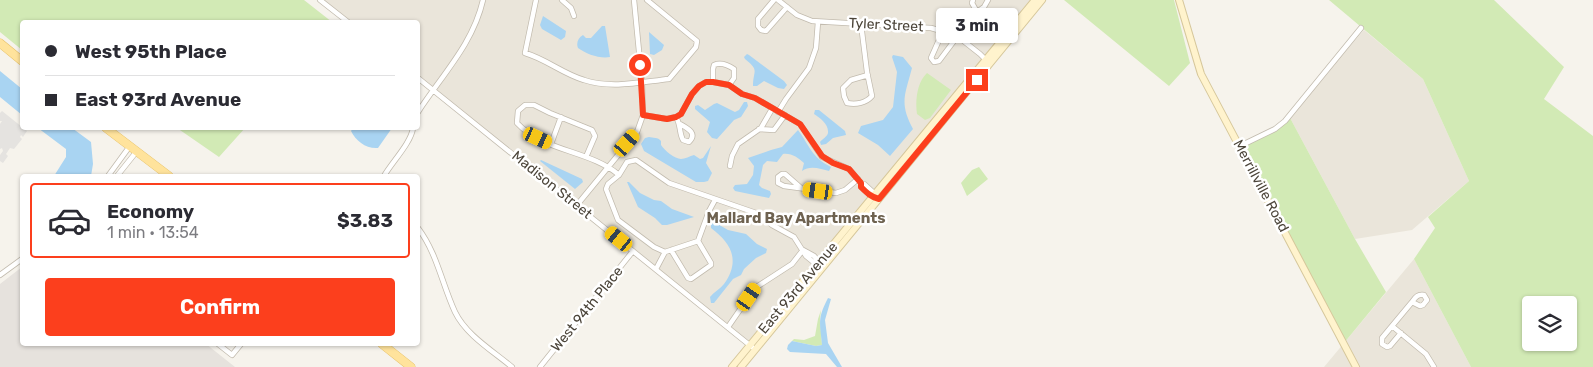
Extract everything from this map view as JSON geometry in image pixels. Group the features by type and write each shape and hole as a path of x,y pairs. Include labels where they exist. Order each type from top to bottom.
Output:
{"main road":[{"path":"0,43 20,59"},
{"path":"109,130 166,174"},
{"path":"385,346 411,367"}],"street":[{"path":"321,0 346,20"},
{"path":"420,109 466,44 474,28 483,0"},
{"path":"536,0 525,53 536,56 584,80 619,85 669,79 696,47 697,41 647,0"},
{"path":"562,0 571,8 574,16"},
{"path":"576,205 637,132 643,115 642,82 634,0"},
{"path":"774,0 758,19 758,26 761,30 766,31 770,28 787,7"},
{"name":"Tyler Street","path":"778,0 804,19 818,22 932,28 943,31 959,38 988,62"},
{"path":"974,0 972,3 977,12"},
{"path":"943,31 931,58 934,62 939,61 988,0"},
{"name":"East 93rd Avenue","path":"988,62 1035,0"},
{"name":"East 93rd Avenue","path":"732,367 753,347 988,62 1042,0"},
{"name":"Merrillville Road","path":"1179,0 1201,74 1356,367"},
{"path":"778,112 809,68 816,48 818,22"},
{"path":"862,24 872,96 869,100 859,103 847,103 844,96 844,88 851,80 868,75"},
{"path":"1240,146 1285,121 1361,28"},
{"path":"713,82 714,65 718,63 726,64 734,69 735,73 730,86"},
{"name":"Madison Street","path":"420,80 753,347"},
{"path":"643,115 667,119 676,117 681,114 692,94 699,86 706,82 730,86 800,124 822,156 833,163 849,169 876,197"},
{"path":"586,157 595,136 592,130 534,104 525,105 518,111 516,123 523,129 567,152 608,166 619,175"},
{"path":"730,166 732,156 738,144 759,129 772,109"},
{"path":"759,129 774,130 785,115"},
{"path":"550,144 561,117"},
{"path":"676,117 680,124"},
{"path":"385,174 412,134 413,130"},
{"path":"110,174 133,149"},
{"path":"117,174 133,149"},
{"path":"665,252 648,242 621,222 616,216 606,189 608,184 619,175 627,162 636,160 669,183 759,214 772,225 794,237 803,250 814,256 820,265"},
{"path":"801,188 785,174 778,178 778,182 781,185 801,188 836,193 845,190 859,181"},
{"path":"656,269 665,252 698,240 709,211 716,200"},
{"path":"420,231 430,247 455,313 469,330 512,367"},
{"path":"671,250 688,278 691,279 711,264 698,240"},
{"path":"728,327 755,288 792,264 803,250"},
{"name":"West 94th Place","path":"540,367 633,251"},
{"path":"0,275 20,260"},
{"path":"1401,333 1390,346 1384,346 1381,341 1412,302"},
{"path":"1392,326 1426,354 1434,367"},
{"path":"221,346 232,355 239,346"},
{"name":"East 93rd Avenue","path":"741,367 753,347"}],"shaded area":[{"path":"320,0 1032,0 750,345 420,80 420,20 345,20"},
{"path":"1364,30 1423,79 1469,181 1412,230 1355,239 1289,116"},
{"path":"2,111 20,125 20,130 27,131 23,137 21,135 22,139 14,149 10,148 6,154 8,156 3,163 0,161 0,155 3,151 2,148 0,149 0,124 2,121 0,121 0,113"},
{"path":"1414,259 1471,367 1324,367"},
{"path":"20,269 20,346 209,346 235,367 0,367 0,284"}],"green space":[{"path":"0,0 304,0 329,20 20,20 20,48 0,32"},
{"path":"1064,0 1174,0 1190,63 1169,86"},
{"path":"1329,0 1494,0 1564,67 1544,99 1593,136 1593,367 1471,367 1414,259 1435,228 1428,217 1469,181 1423,79"},
{"path":"927,73 951,90 930,118 925,120 917,114 916,103 919,86"},
{"path":"1289,116 1355,239 1386,292 1344,343 1240,146 1275,129"},
{"path":"180,130 243,130 219,157"},
{"path":"979,167 988,179 967,196 961,183 972,170"},
{"path":"821,310 822,345 816,346 792,341 794,339 804,340 815,336"}],"water":[{"path":"543,16 566,31 565,37 561,40 542,29 540,25"},
{"path":"602,26 605,26 610,57 593,56 578,48 577,42 581,36 591,38"},
{"path":"649,32 664,45 662,50 654,55 650,54"},
{"path":"747,54 784,81 787,85 784,89 764,81 757,86 753,86 755,71 753,66 744,57"},
{"path":"893,55 903,57 912,68 905,105 913,129 890,156 878,145 858,133 861,126 883,120 893,107 897,72"},
{"path":"0,71 20,87 20,113 0,97"},
{"path":"744,102 747,102 748,106 741,117 734,120 717,139 712,138 707,132 710,122 695,109 695,106 698,105 705,110 717,103 735,112 739,110"},
{"path":"815,110 819,110 845,131 846,135 833,138 826,144 821,145 820,142 828,133 828,130 824,122 814,114"},
{"path":"41,130 75,130 91,142 93,164 91,174 55,174 66,157 66,149"},
{"path":"391,130 378,148 366,146 351,131"},
{"path":"798,130 815,155 831,167 829,171 812,168 802,171 804,163 792,155 783,154 777,162 767,161 763,165 759,185 770,191 769,198 735,191 733,188 735,185 747,184 753,175 754,166 748,158 782,147"},
{"path":"649,137 660,140 661,145 667,152 681,159 694,155 700,159 703,158 711,146 706,163 712,173 708,181 696,182 644,151 641,144 645,138"},
{"path":"541,160 582,179 583,182 575,189"},
{"path":"627,182 640,193 654,200 661,201 672,209 694,217 662,225 638,207"},
{"path":"713,223 728,230 746,234 757,244 767,249 766,253 756,258 744,269 741,275 733,279 714,303 711,303 710,297 724,284 732,267 733,260 724,240 711,228"},
{"path":"828,298 831,299 825,320 828,343 842,367 837,367 826,354 790,352 787,349 792,341 816,346 822,345 821,316"}],"district":[{"name":"Mallard Bay Apartments","path":"796,218"}],"route":[{"path":"640,65 643,115 667,119 676,117 681,114 692,94 699,86 706,82 729,85 742,94 755,98 795,120 800,124 822,156 833,163 849,169 861,183 861,187 873,197 879,199 977,80"}]}
